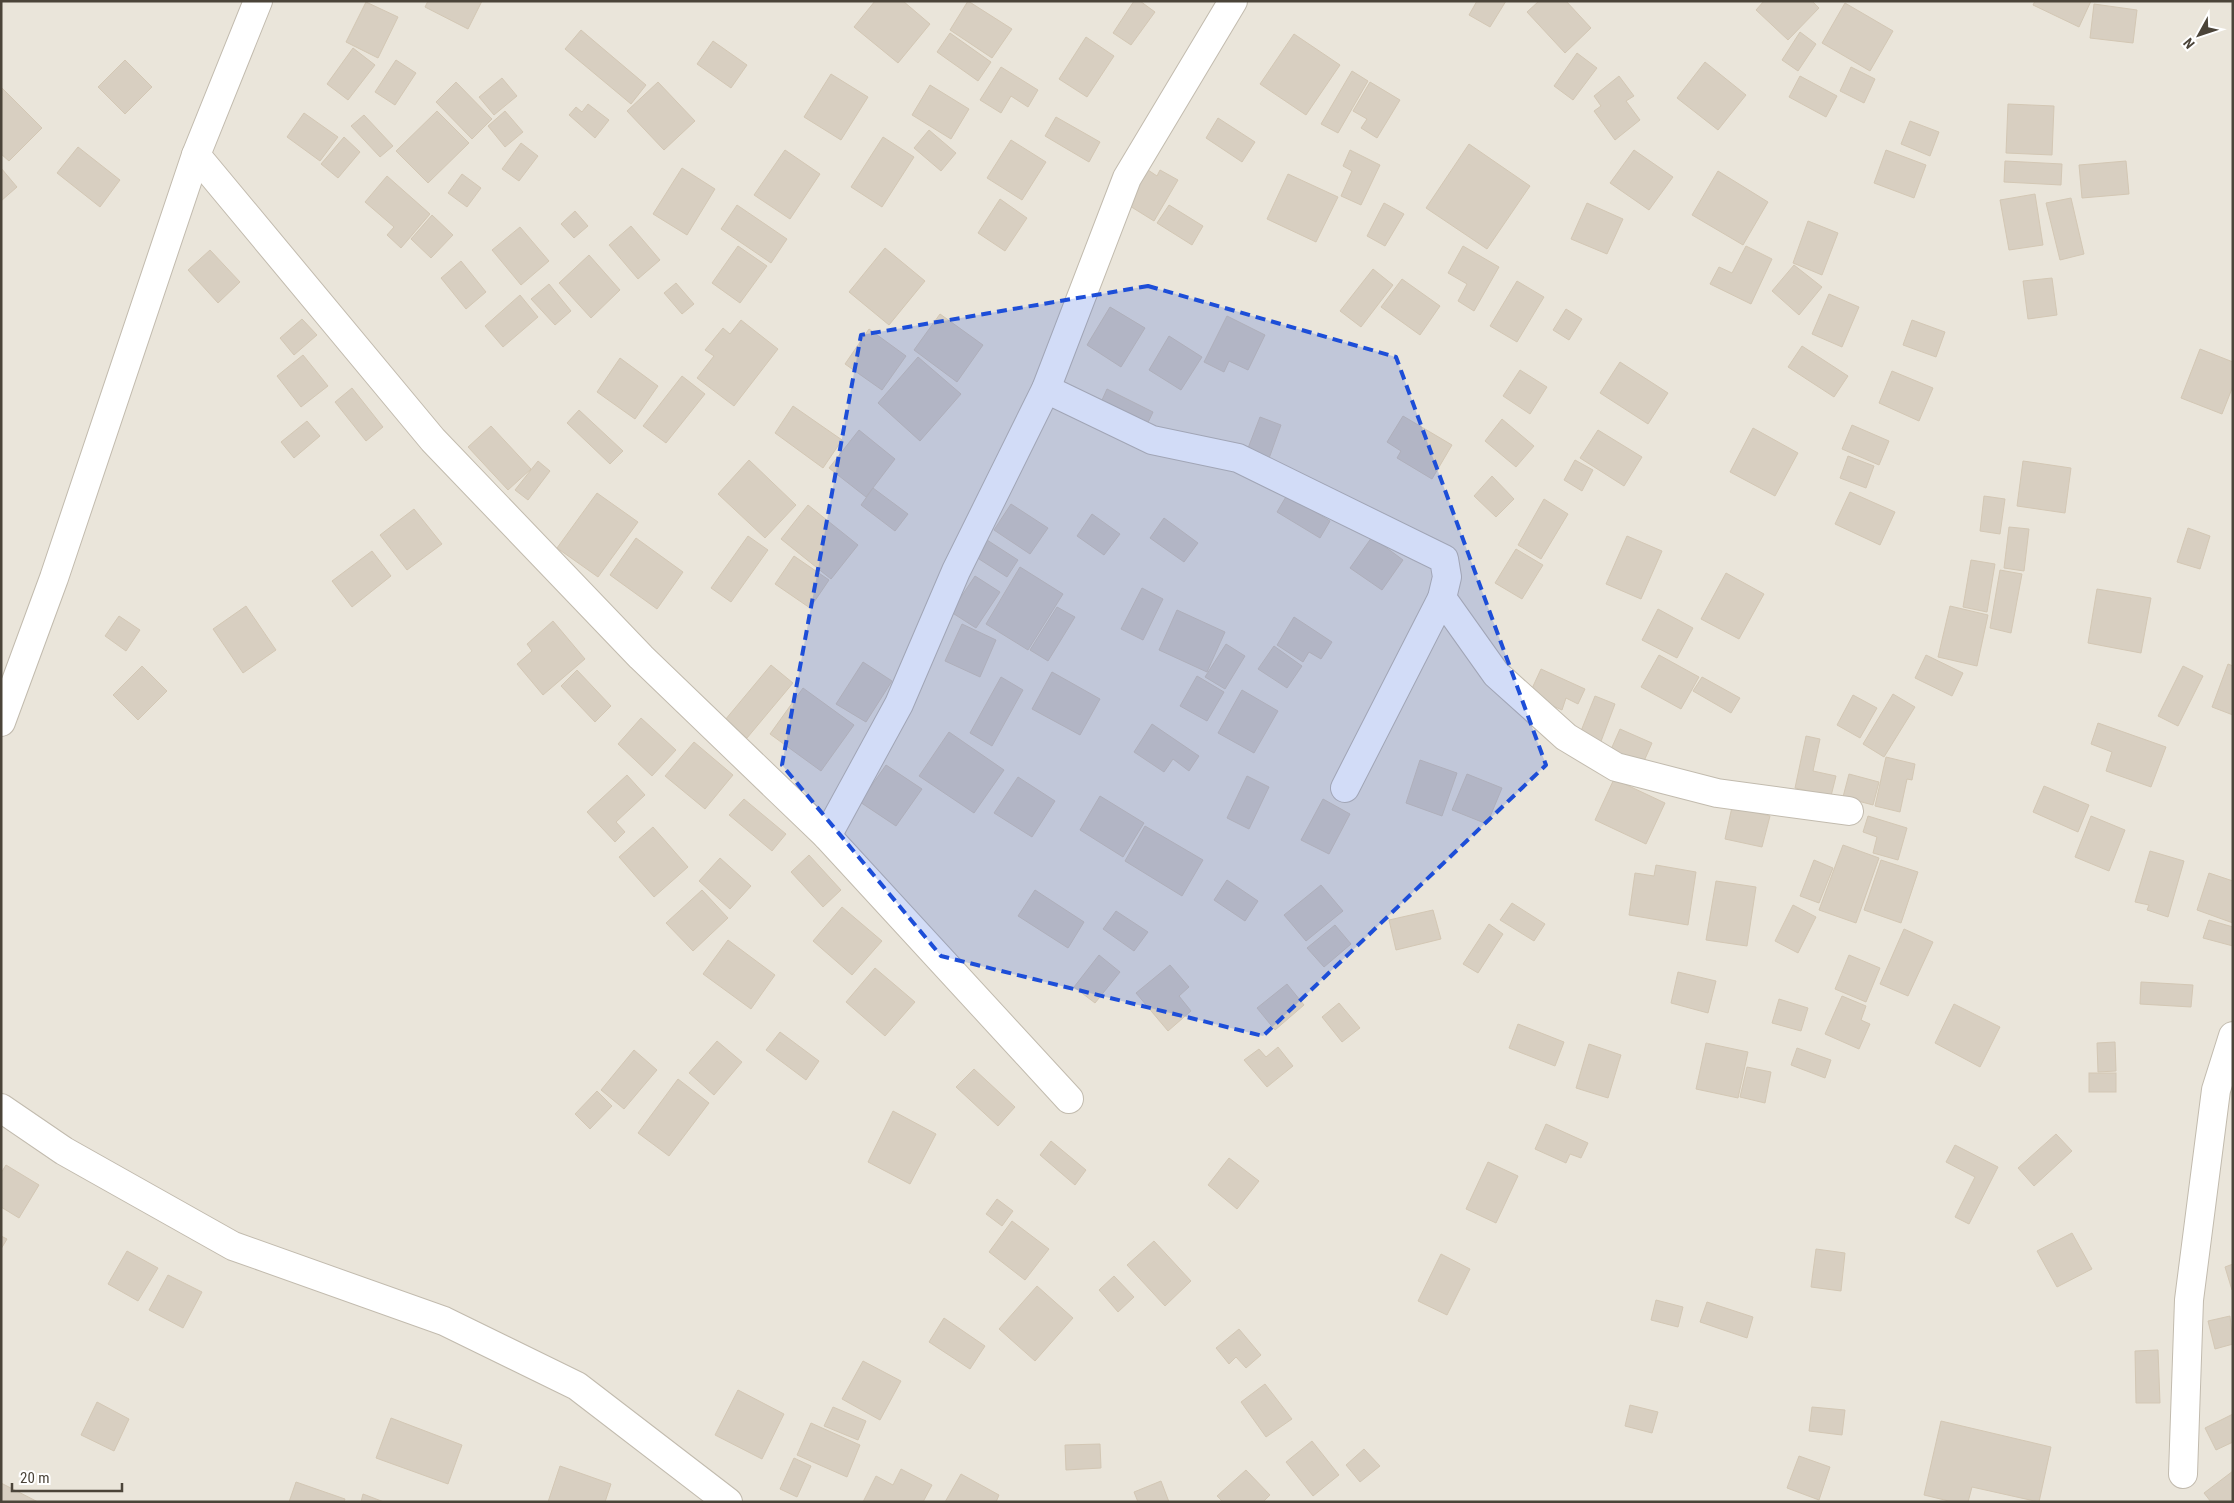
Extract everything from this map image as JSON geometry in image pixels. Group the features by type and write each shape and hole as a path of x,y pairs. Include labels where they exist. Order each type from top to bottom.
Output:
{"street":[{"path":"1,722 54,578 196,155 258,1"},
{"path":"827,836 899,704 956,571 1046,389 1128,178 1233,1"},
{"path":"196,155 433,440 641,657 827,836 1069,1099"},
{"path":"1046,389 1152,440 1238,458 1444,559 1447,577 1442,598 1346,788"},
{"path":"1442,598 1496,674 1566,737 1616,766 1717,793 1849,811"},
{"path":"2183,1474 2189,1300 2216,1090 2233,1036"},
{"path":"1,1108 64,1151 233,1246 444,1321 577,1386 728,1502"}],"highlighted area":[{"path":"1148,286 1396,357 1546,765 1263,1036 941,956 782,765 861,335"}],"shaded area":[{"path":"1,1 2233,1 2233,1502 1,1502"}],"building":[{"path":"428,1 482,1 468,29 425,7"},
{"path":"875,1 903,1 930,24 898,63 854,27"},
{"path":"968,1 1012,29 992,58 950,30"},
{"path":"1134,1 1140,1 1155,12 1131,45 1113,33"},
{"path":"1477,1 1506,1 1490,27 1469,15"},
{"path":"1539,1 1566,1 1591,28 1565,53 1527,12"},
{"path":"1764,1 1812,1 1819,8 1788,40 1756,10"},
{"path":"2035,1 2091,1 2079,27 2033,5"},
{"path":"366,2 398,17 378,58 346,42"},
{"path":"1845,3 1893,31 1870,71 1822,43"},
{"path":"2094,4 2137,10 2133,43 2090,38"},
{"path":"581,30 646,85 631,104 565,49"},
{"path":"1800,32 1816,44 1798,71 1782,60"},
{"path":"950,33 991,62 978,81 937,52"},
{"path":"1294,34 1340,65 1306,115 1260,84"},
{"path":"1086,37 1114,56 1087,97 1059,79"},
{"path":"713,41 747,65 731,88 697,64"},
{"path":"353,48 375,65 348,100 327,84"},
{"path":"1577,53 1597,68 1573,100 1554,86"},
{"path":"125,60 152,87 125,114 98,87"},
{"path":"396,60 416,73 395,105 375,92"},
{"path":"1705,62 1746,95 1718,130 1677,98"},
{"path":"1001,67 1038,90 1028,107 1011,96 1001,113 980,100"},
{"path":"1851,67 1875,79 1864,103 1840,91"},
{"path":"1352,71 1368,81 1338,133 1321,124"},
{"path":"831,74 868,97 841,140 804,117"},
{"path":"1619,76 1634,96 1626,101 1640,120 1615,140 1594,111 1601,106 1594,96"},
{"path":"1800,76 1837,96 1826,117 1789,97"},
{"path":"502,78 517,96 494,115 479,97"},
{"path":"456,82 492,119 472,139 436,102"},
{"path":"658,82 695,121 664,150 627,111"},
{"path":"1370,82 1400,100 1377,138 1361,128 1367,119 1353,111"},
{"path":"930,85 969,109 951,139 912,115"},
{"path":"2,88 42,128 9,161 1,154"},
{"path":"588,104 609,120 595,138 569,115 576,107 582,112"},
{"path":"2008,104 2054,106 2052,155 2006,153"},
{"path":"437,111 469,143 428,183 396,151"},
{"path":"505,111 523,132 505,147 488,126"},
{"path":"304,113 338,137 320,161 287,137"},
{"path":"364,115 393,146 380,157 351,126"},
{"path":"1056,117 1100,142 1089,162 1045,136"},
{"path":"1218,118 1255,142 1242,162 1206,138"},
{"path":"1910,121 1939,132 1930,156 1901,144"},
{"path":"929,130 956,153 941,171 914,148"},
{"path":"344,137 360,152 338,178 321,164"},
{"path":"883,137 914,157 882,207 851,187"},
{"path":"1011,140 1046,162 1022,200 987,178"},
{"path":"521,143 538,156 519,181 502,169"},
{"path":"1469,144 1530,186 1487,249 1426,208"},
{"path":"78,147 120,180 100,207 57,173"},
{"path":"785,150 820,174 790,219 754,195"},
{"path":"1350,150 1380,165 1361,205 1341,196 1352,171 1343,166"},
{"path":"1634,150 1673,177 1649,210 1610,183"},
{"path":"1886,150 1926,165 1914,198 1874,183"},
{"path":"2005,161 2062,164 2061,185 2004,182"},
{"path":"2126,161 2129,194 2082,198 2079,165"},
{"path":"1,168 17,187 1,201"},
{"path":"682,168 715,189 687,235 653,214"},
{"path":"1145,168 1157,176 1160,170 1178,180 1154,221 1125,203"},
{"path":"1718,171 1768,202 1743,245 1692,215"},
{"path":"462,174 481,188 467,207 448,193"},
{"path":"1288,174 1338,197 1316,242 1267,219"},
{"path":"387,176 430,214 401,248 387,235 394,227 365,202"},
{"path":"2035,194 2043,245 2009,250 2000,200"},
{"path":"2071,198 2084,254 2060,260 2046,203"},
{"path":"1000,199 1027,218 1005,251 978,233"},
{"path":"1384,203 1404,214 1385,246 1367,236"},
{"path":"1587,203 1623,219 1607,254 1571,239"},
{"path":"737,205 787,239 771,263 721,229"},
{"path":"1169,205 1203,226 1192,245 1157,223"},
{"path":"575,211 588,226 574,238 561,224"},
{"path":"432,215 453,235 431,258 411,239"},
{"path":"1808,221 1838,233 1822,275 1793,263"},
{"path":"631,226 660,260 638,279 609,245"},
{"path":"520,227 549,261 521,285 492,250"},
{"path":"738,246 767,266 740,303 712,283"},
{"path":"1463,246 1499,267 1474,311 1458,301 1467,284 1448,273"},
{"path":"1746,246 1772,259 1751,304 1710,284 1719,267 1732,273"},
{"path":"885,248 925,281 889,325 849,292"},
{"path":"210,250 240,282 218,303 188,270"},
{"path":"589,255 620,290 591,318 559,283"},
{"path":"461,261 486,292 466,309 441,278"},
{"path":"1794,265 1822,287 1799,315 1772,291"},
{"path":"1373,269 1393,285 1361,327 1340,311"},
{"path":"2052,278 2057,315 2028,319 2023,281"},
{"path":"1402,279 1440,306 1420,335 1381,307"},
{"path":"1517,281 1544,297 1517,342 1490,326"},
{"path":"676,283 694,304 682,314 664,293"},
{"path":"549,284 571,311 555,325 531,299"},
{"path":"1829,294 1859,307 1842,347 1812,334"},
{"path":"520,295 538,317 503,347 485,326"},
{"path":"1110,307 1145,328 1121,367 1087,345"},
{"path":"1566,309 1582,319 1569,340 1553,330"},
{"path":"940,314 983,345 957,382 914,350"},
{"path":"1227,316 1265,335 1248,370 1229,361 1224,372 1204,362"},
{"path":"302,319 317,335 294,355 280,338"},
{"path":"741,320 778,349 734,406 697,378 714,356 705,350 723,328 730,334"},
{"path":"1912,320 1945,332 1936,357 1903,345"},
{"path":"869,329 906,356 882,390 845,364"},
{"path":"1169,336 1202,357 1181,390 1149,370"},
{"path":"1802,346 1848,376 1834,397 1788,367"},
{"path":"2200,349 2233,362 2233,386 2222,414 2181,398"},
{"path":"303,355 328,386 301,407 277,376"},
{"path":"918,357 961,394 920,441 878,403"},
{"path":"620,358 658,386 635,419 597,392"},
{"path":"1620,362 1668,393 1648,424 1600,393"},
{"path":"1520,370 1547,387 1530,414 1503,396"},
{"path":"1892,371 1933,388 1919,421 1879,403"},
{"path":"682,376 705,394 666,443 643,426"},
{"path":"352,388 383,427 366,441 335,402"},
{"path":"1107,389 1153,412 1144,431 1098,409"},
{"path":"793,406 842,440 823,468 775,433"},
{"path":"579,410 623,451 610,464 567,423"},
{"path":"1403,416 1452,445 1432,479 1397,458 1401,451 1387,442"},
{"path":"1260,417 1281,425 1267,464 1245,456"},
{"path":"1502,419 1534,446 1516,467 1485,441"},
{"path":"307,421 320,436 294,458 281,442"},
{"path":"1852,425 1889,441 1879,465 1842,449"},
{"path":"491,426 531,469 508,490 468,447"},
{"path":"1753,428 1798,453 1775,496 1730,472"},
{"path":"859,430 895,459 866,497 829,468"},
{"path":"1598,430 1642,457 1624,486 1580,458"},
{"path":"1848,456 1874,466 1866,488 1840,478"},
{"path":"749,460 796,505 765,538 718,494"},
{"path":"1575,460 1593,470 1582,491 1564,480"},
{"path":"538,461 550,471 528,500 515,490"},
{"path":"2023,461 2071,468 2065,513 2017,506"},
{"path":"1492,476 1514,499 1496,517 1474,496"},
{"path":"873,488 908,514 895,531 861,505"},
{"path":"1850,492 1895,512 1880,545 1835,524"},
{"path":"597,493 638,522 598,577 557,548"},
{"path":"1287,495 1330,521 1320,538 1277,512"},
{"path":"1984,496 2005,499 2000,534 1980,531"},
{"path":"1544,499 1568,514 1541,559 1518,545"},
{"path":"1011,504 1048,528 1030,554 994,530"},
{"path":"808,505 858,545 831,579 781,539"},
{"path":"414,509 442,544 407,570 380,535"},
{"path":"1092,514 1120,534 1104,555 1077,536"},
{"path":"1164,518 1198,543 1184,562 1150,538"},
{"path":"2009,527 2029,529 2024,571 2004,568"},
{"path":"2188,528 2210,536 2200,569 2177,562"},
{"path":"748,536 768,550 731,602 711,588"},
{"path":"1627,536 1662,551 1641,599 1606,584"},
{"path":"1372,537 1403,560 1382,590 1350,568"},
{"path":"636,538 683,572 657,609 610,575"},
{"path":"987,540 1018,560 1007,577 976,557"},
{"path":"1516,549 1543,565 1522,599 1495,583"},
{"path":"372,551 391,576 352,607 332,581"},
{"path":"794,556 829,580 810,608 775,584"},
{"path":"1971,560 1995,564 1987,612 1963,607"},
{"path":"1020,567 1063,594 1028,650 986,624"},
{"path":"2000,570 2022,574 2011,633 1990,628"},
{"path":"1726,573 1764,594 1739,639 1701,619"},
{"path":"975,576 1000,592 976,628 951,612"},
{"path":"1142,588 1163,599 1143,640 1121,629"},
{"path":"2097,589 2151,598 2141,653 2088,643"},
{"path":"246,606 276,650 243,673 213,629"},
{"path":"1950,606 1988,615 1977,666 1938,657"},
{"path":"1057,607 1075,617 1048,661 1030,650"},
{"path":"1658,609 1693,628 1677,658 1642,640"},
{"path":"1177,610 1225,632 1207,672 1159,650"},
{"path":"119,616 140,630 126,651 105,636"},
{"path":"1294,617 1332,642 1321,659 1309,652 1303,662 1277,645"},
{"path":"553,621 585,659 543,695 517,664 532,651 527,644"},
{"path":"962,624 996,640 980,677 945,661"},
{"path":"1226,644 1245,656 1225,689 1205,677"},
{"path":"1274,646 1302,666 1287,688 1258,669"},
{"path":"1659,655 1699,677 1681,709 1641,687"},
{"path":"1926,655 1963,673 1952,696 1915,678"},
{"path":"863,662 892,681 866,722 836,704"},
{"path":"2228,664 2233,666 2233,715 2212,707"},
{"path":"771,665 793,683 747,738 725,720"},
{"path":"142,666 167,691 138,720 113,695"},
{"path":"2183,666 2203,676 2178,726 2158,716"},
{"path":"1541,669 1585,689 1578,704 1566,698 1562,710 1529,695"},
{"path":"577,670 611,706 595,722 561,686"},
{"path":"1052,672 1100,699 1080,735 1032,709"},
{"path":"1197,676 1224,692 1207,721 1180,706"},
{"path":"1001,677 1023,690 992,746 970,733"},
{"path":"1702,677 1740,698 1731,713 1693,691"},
{"path":"803,688 854,725 821,771 770,734"},
{"path":"1242,690 1278,711 1254,753 1218,733"},
{"path":"1893,694 1915,707 1884,757 1863,744"},
{"path":"1853,695 1877,708 1860,738 1837,725"},
{"path":"1595,696 1615,704 1600,744 1579,736"},
{"path":"641,718 676,750 652,776 618,744"},
{"path":"2098,723 2166,747 2151,787 2106,771 2112,752 2091,744"},
{"path":"1152,724 1199,756 1189,771 1173,759 1164,772 1134,752"},
{"path":"1620,729 1652,743 1641,768 1609,754"},
{"path":"949,732 1004,770 974,813 919,776"},
{"path":"1806,736 1820,739 1813,771 1836,776 1831,796 1795,788"},
{"path":"694,742 733,775 705,809 665,776"},
{"path":"1886,757 1915,764 1912,780 1907,779 1900,812 1875,806"},
{"path":"1420,760 1457,773 1442,816 1406,803"},
{"path":"886,765 922,789 896,826 860,802"},
{"path":"1467,774 1502,788 1487,824 1452,810"},
{"path":"1849,774 1879,782 1873,805 1843,797"},
{"path":"627,775 645,795 616,822 625,832 615,842 587,812"},
{"path":"1247,776 1269,787 1249,829 1227,818"},
{"path":"1018,777 1055,801 1032,837 994,813"},
{"path":"1614,779 1665,803 1646,844 1595,820"},
{"path":"2044,786 2089,805 2078,832 2033,812"},
{"path":"1100,796 1144,823 1123,857 1080,830"},
{"path":"744,799 786,834 772,851 729,815"},
{"path":"1323,799 1350,814 1329,854 1301,840"},
{"path":"1732,807 1770,816 1762,847 1725,839"},
{"path":"1868,816 1907,828 1898,860 1873,853 1877,837 1863,832"},
{"path":"2091,816 2125,830 2109,871 2075,857"},
{"path":"1145,826 1203,860 1182,896 1125,861"},
{"path":"653,827 688,867 654,897 619,857"},
{"path":"1843,845 1879,858 1856,923 1819,910"},
{"path":"2150,851 2184,861 2168,917 2147,910 2149,905 2135,902"},
{"path":"809,855 841,890 823,907 791,872"},
{"path":"720,858 751,886 730,909 699,881"},
{"path":"1814,860 1833,868 1819,903 1800,896"},
{"path":"1881,860 1918,872 1901,923 1864,910"},
{"path":"1656,865 1696,872 1688,925 1629,915 1635,873 1654,876"},
{"path":"2209,873 2233,881 2233,923 2197,910"},
{"path":"1227,880 1258,901 1245,921 1214,900"},
{"path":"1716,881 1756,887 1747,946 1706,940"},
{"path":"1321,885 1343,911 1306,941 1284,915"},
{"path":"702,890 728,918 693,951 666,923"},
{"path":"1035,890 1084,922 1068,948 1018,916"},
{"path":"1512,903 1545,924 1534,941 1500,920"},
{"path":"1793,905 1816,917 1798,953 1775,941"},
{"path":"842,907 882,941 852,975 813,941"},
{"path":"1433,910 1441,939 1396,950 1389,920"},
{"path":"1116,911 1148,932 1134,951 1103,929"},
{"path":"2209,920 2233,927 2233,946 2203,938"},
{"path":"1489,924 1503,934 1478,973 1463,964"},
{"path":"1335,925 1351,944 1324,967 1307,948"},
{"path":"1904,929 1933,942 1908,996 1880,984"},
{"path":"728,940 775,975 751,1009 703,974"},
{"path":"1099,955 1120,972 1095,1003 1074,987"},
{"path":"1849,955 1880,968 1866,1002 1835,989"},
{"path":"1170,965 1189,987 1179,996 1191,1011 1168,1031 1136,993"},
{"path":"875,968 915,1002 885,1036 846,1002"},
{"path":"1678,972 1716,981 1708,1013 1671,1003"},
{"path":"2141,982 2193,985 2191,1007 2140,1004"},
{"path":"1287,984 1304,1005 1275,1030 1257,1008"},
{"path":"1842,996 1866,1006 1861,1020 1870,1024 1859,1049 1825,1034"},
{"path":"1779,999 1808,1008 1801,1031 1772,1023"},
{"path":"1339,1003 1360,1028 1342,1042 1322,1017"},
{"path":"1954,1004 2000,1027 1980,1067 1935,1043"},
{"path":"1518,1024 1564,1042 1555,1066 1509,1048"},
{"path":"780,1032 819,1061 806,1080 766,1050"},
{"path":"717,1041 742,1062 714,1095 689,1073"},
{"path":"2115,1042 2116,1071 2098,1072 2097,1043"},
{"path":"1706,1043 1748,1052 1738,1098 1696,1089"},
{"path":"1589,1044 1621,1055 1608,1098 1576,1088"},
{"path":"1278,1047 1293,1066 1267,1087 1244,1060 1259,1049 1266,1057"},
{"path":"1797,1048 1831,1060 1825,1078 1791,1065"},
{"path":"634,1050 657,1070 624,1109 601,1090"},
{"path":"1747,1067 1771,1072 1765,1103 1740,1097"},
{"path":"974,1069 1015,1107 998,1126 956,1087"},
{"path":"2089,1073 2116,1073 2116,1092 2089,1092"},
{"path":"678,1079 709,1103 669,1156 638,1133"},
{"path":"597,1091 612,1106 590,1129 575,1114"},
{"path":"893,1111 936,1134 910,1184 868,1162"},
{"path":"1546,1124 1588,1143 1581,1158 1570,1154 1566,1163 1535,1149"},
{"path":"2056,1134 2072,1151 2034,1186 2018,1168"},
{"path":"1051,1141 1086,1170 1075,1185 1040,1155"},
{"path":"1955,1145 1998,1167 1969,1224 1955,1217 1975,1177 1946,1162"},
{"path":"1229,1158 1259,1181 1237,1209 1208,1185"},
{"path":"1488,1162 1518,1176 1496,1223 1466,1209"},
{"path":"6,1165 39,1185 19,1218 1,1207 1,1173"},
{"path":"997,1199 1013,1211 1002,1226 986,1214"},
{"path":"1012,1221 1049,1249 1025,1280 989,1252"},
{"path":"2072,1233 2092,1269 2057,1287 2037,1251"},
{"path":"1,1236 7,1239 1,1249"},
{"path":"1154,1241 1191,1281 1165,1306 1127,1265"},
{"path":"1816,1249 1845,1253 1841,1291 1811,1287"},
{"path":"127,1251 158,1268 138,1301 108,1284"},
{"path":"1441,1254 1470,1269 1447,1315 1418,1301"},
{"path":"2233,1264 2233,1290 2232,1290 2225,1267"},
{"path":"168,1275 202,1292 183,1328 149,1310"},
{"path":"1114,1276 1134,1297 1118,1312 1099,1290"},
{"path":"1037,1286 1073,1318 1035,1361 999,1329"},
{"path":"1656,1300 1683,1307 1678,1327 1651,1320"},
{"path":"1707,1302 1753,1317 1747,1338 1700,1322"},
{"path":"2230,1316 2233,1344 2215,1349 2208,1321"},
{"path":"944,1318 985,1346 970,1369 929,1342"},
{"path":"1239,1329 1261,1355 1246,1368 1236,1357 1229,1364 1216,1348"},
{"path":"2158,1350 2160,1403 2136,1403 2135,1351"},
{"path":"863,1361 901,1381 880,1420 842,1399"},
{"path":"1265,1384 1292,1419 1266,1437 1241,1402"},
{"path":"738,1390 784,1414 762,1459 715,1435"},
{"path":"97,1402 129,1419 114,1451 81,1435"},
{"path":"1630,1405 1658,1412 1652,1433 1625,1426"},
{"path":"833,1407 866,1421 858,1440 824,1426"},
{"path":"1812,1407 1845,1410 1842,1435 1809,1431"},
{"path":"2233,1414 2233,1442 2216,1450 2205,1428"},
{"path":"391,1418 462,1445 448,1484 376,1458"},
{"path":"1941,1421 2051,1447 2039,1502 1972,1487 1968,1502 1953,1502 1924,1495"},
{"path":"811,1423 860,1445 847,1477 797,1455"},
{"path":"1312,1441 1339,1475 1313,1496 1286,1462"},
{"path":"1100,1444 1101,1468 1066,1470 1065,1445"},
{"path":"1364,1449 1380,1466 1360,1482 1346,1465"},
{"path":"1799,1456 1830,1467 1819,1500 1787,1488"},
{"path":"794,1458 811,1466 797,1497 780,1489"},
{"path":"560,1466 611,1484 605,1502 548,1502"},
{"path":"901,1469 932,1485 923,1502 863,1502 876,1476 893,1485"},
{"path":"1246,1470 1270,1495 1263,1502 1223,1502 1217,1496"},
{"path":"2233,1471 2233,1502 2211,1502 2204,1493"},
{"path":"961,1474 999,1495 996,1502 945,1502"},
{"path":"1161,1481 1169,1502 1138,1502 1134,1492"},
{"path":"296,1482 345,1499 344,1502 289,1502"},
{"path":"1,1483 38,1502 1,1502"},
{"path":"363,1494 384,1502 361,1502"}]}
